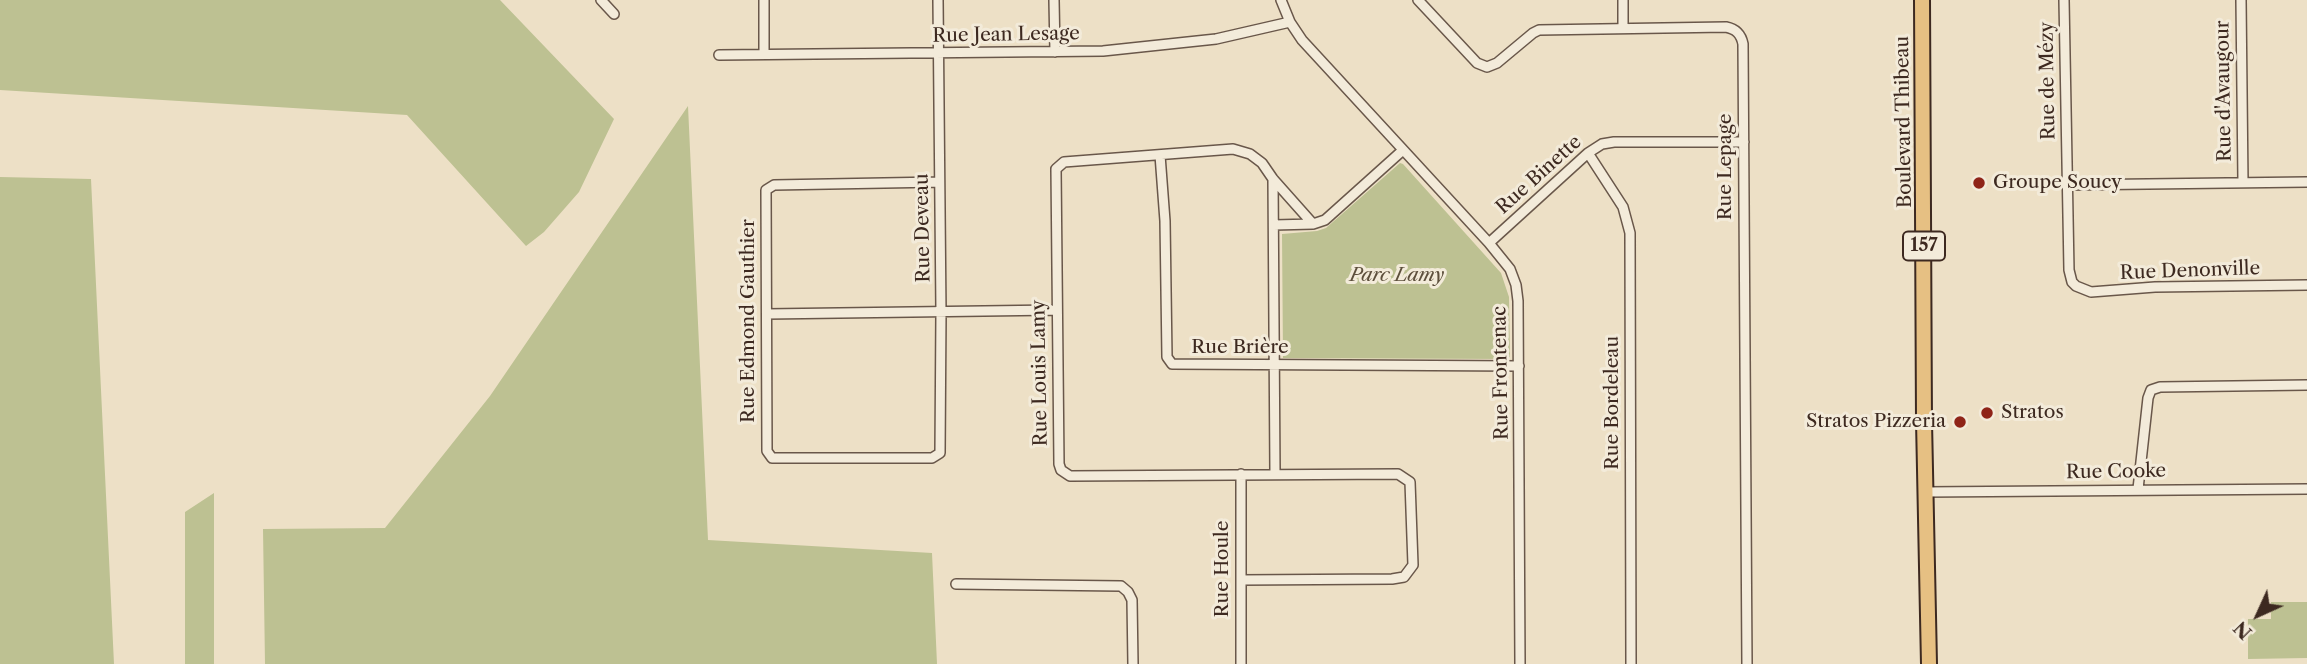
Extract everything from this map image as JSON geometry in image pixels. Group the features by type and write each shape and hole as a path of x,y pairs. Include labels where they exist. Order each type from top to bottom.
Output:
{"main road":[{"name":"Boulevard Thibeau","path":"1922,0 1929,664"}],"street":[{"path":"601,0 614,14"},
{"path":"764,0 764,54"},
{"name":"Rue Deveau","path":"937,0 942,445 939,455"},
{"path":"1054,0 1055,51"},
{"name":"Rue Frontenac","path":"1281,0 1290,22 1311,50 1489,243 1507,266 1516,285 1519,366 1520,664"},
{"name":"Rue Lepage","path":"1418,0 1477,62 1487,67 1497,63 1536,31 1623,27 1726,27 1738,32 1743,44 1747,664"},
{"path":"1623,0 1623,27"},
{"name":"Rue de Mézy","path":"2064,0 2069,270 2076,286"},
{"name":"Rue d'Avaugour","path":"2241,0 2243,183"},
{"name":"Rue Jean Lesage","path":"719,55 1103,51 1248,34 1290,22"},
{"name":"Rue Binette","path":"1489,243 1588,153 1602,144 1744,142"},
{"name":"Rue Louis Lamy","path":"1241,580 1404,577 1411,570 1412,488 1405,477 1398,474 1070,476 1064,473 1059,464 1055,172 1064,162 1233,149 1258,159 1313,224"},
{"path":"1274,225 1313,224 1329,217 1403,150"},
{"name":"Rue Bordeleau","path":"1588,153 1620,201 1629,220 1631,664"},
{"name":"Rue Brière","path":"1160,155 1165,220 1168,360 1175,365 1519,366"},
{"path":"1273,179 1275,474"},
{"name":"Rue Edmond Gauthier","path":"939,182 774,185 768,187 765,193 767,451 770,457 933,458 939,455"},
{"path":"2067,185 2307,182"},
{"name":"Rue Denonville","path":"2076,286 2091,292 2155,287 2307,285"},
{"path":"767,314 1056,310"},
{"path":"2138,489 2148,398 2155,388 2307,385"},
{"name":"Rue Houle","path":"1241,474 1241,664"},
{"name":"Rue Cooke","path":"1926,492 2307,489"},
{"path":"956,584 1121,586 1132,600 1133,664"}],"green space":[{"path":"0,0 500,0 614,119 579,192 544,232 526,246 407,115 0,90"},
{"path":"688,106 708,540 932,553 937,664 265,664 263,529 385,528 490,396"},
{"name":"Parc Lamy","path":"1400,163 1501,273 1509,297 1510,357 1283,358 1282,234 1326,228"},
{"path":"0,177 91,179 114,664 0,664"},
{"path":"214,493 214,664 185,664 185,512"},
{"path":"2271,602 2307,602 2307,658 2248,659 2248,619 2271,619"}],"place":[{"name":"Groupe Soucy","path":"1979,183"},
{"name":"Stratos","path":"1987,413"},
{"name":"Stratos Pizzeria","path":"1960,422"}]}
